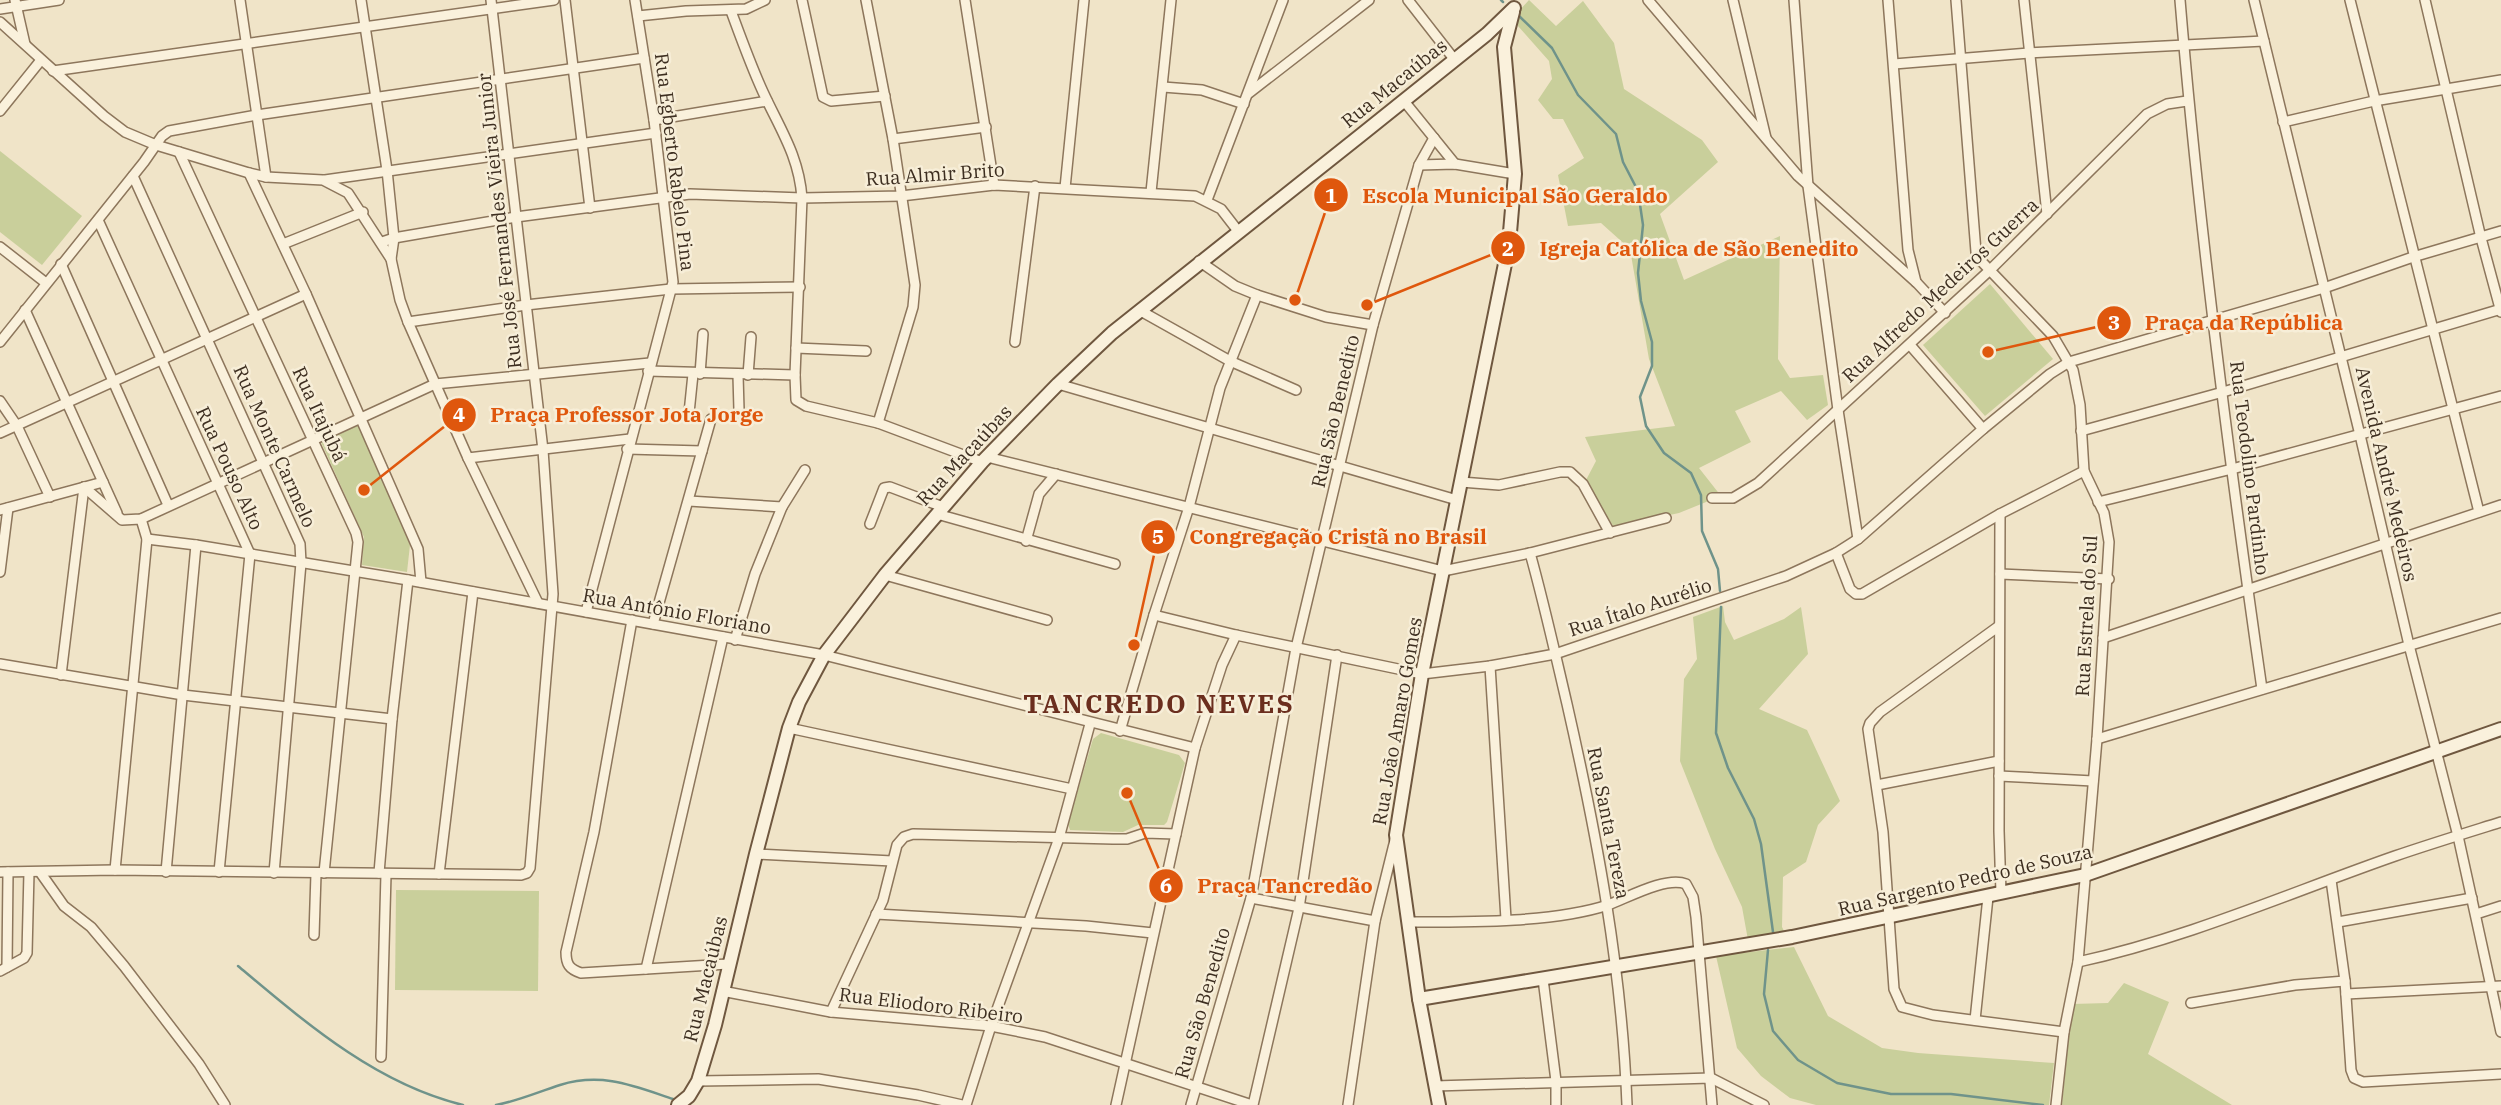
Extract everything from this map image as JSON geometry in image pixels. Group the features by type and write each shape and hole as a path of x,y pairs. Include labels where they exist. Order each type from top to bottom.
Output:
{"street":[{"path":"0,9 16,3 59,0"},
{"path":"240,0 266,177"},
{"path":"360,0 387,170 394,238 391,259"},
{"path":"53,71 365,28 492,4 554,0"},
{"path":"565,0 590,208"},
{"name":"Rua Egberto Rabelo Pina","path":"586,612 671,289 672,266 656,133 635,0"},
{"path":"638,16 686,11 731,11 746,9 765,0"},
{"path":"803,0 823,97 831,101 885,96"},
{"path":"866,0 893,139 915,275 915,295 878,423"},
{"path":"965,0 994,185"},
{"path":"1065,188 1084,0"},
{"path":"1151,192 1171,0"},
{"path":"1238,231 1221,209 1207,201 1283,0"},
{"path":"1408,0 1454,59"},
{"path":"1648,0 1767,142 1808,186 1917,283 1945,313"},
{"path":"1733,0 1767,142"},
{"path":"1794,0 1808,186 1858,539"},
{"path":"1888,0 1909,250 1917,283"},
{"name":"Rua Estrela do Sul","path":"1956,0 1974,242 1981,261 2053,336 2069,362 2076,383 2084,471 2108,527 2109,579 2078,962 2064,1032 2056,1105"},
{"path":"2024,0 2047,214"},
{"name":"Rua Teodolino Pardinho","path":"2180,0 2188,101 2213,318 2262,689"},
{"name":"Avenida André Medeiros","path":"2254,0 2409,645 2496,986 2501,1032"},
{"path":"2350,0 2479,512"},
{"path":"2081,431 2501,310 2481,238 2425,0"},
{"path":"1248,94 1362,1"},
{"path":"16,3 26,46"},
{"name":"Rua Macaúbas","path":"678,1105 689,1096 698,1081 715,1025 755,854 789,728 799,702 824,655 885,575 940,510 1058,384 1139,310 1404,101 1499,24 1518,3"},
{"name":"Rua João Amaro Gomes","path":"1438,1105 1419,999 1396,835 1422,674 1509,244 1515,174 1504,56 1506,34 1518,3"},
{"name":"Rua José Fernandes Vieira Junior","path":"439,874 527,873 532,860 552,606 543,450 492,4"},
{"path":"731,11 767,101 792,150 800,175 800,287 795,396 801,405 878,423 985,459 1056,474 1443,571 1530,553 1666,519"},
{"path":"0,22 118,128 179,152 266,177 323,180 656,133"},
{"path":"1894,64 2029,52 2264,41"},
{"path":"1475,42 1493,44 1504,56"},
{"path":"0,342 3,330 25,310 169,131 257,115 644,58"},
{"path":"0,111 41,60"},
{"path":"2283,122 2374,101 2501,80"},
{"path":"1163,87 1202,90 1244,104"},
{"path":"654,120 767,101"},
{"path":"1404,101 1455,164"},
{"name":"Rua Alfredo Medeiros Guerra","path":"1712,499 1733,498 1758,483 1945,313 2147,114 2167,104 2188,101"},
{"path":"893,139 986,127"},
{"name":"Rua São Benedito","path":"1191,1105 1251,898 1296,648 1373,326 1419,165 1434,138"},
{"name":"Rua Itajubá","path":"179,152 358,542 314,935"},
{"path":"1419,165 1455,164 1515,174"},
{"path":"249,173 306,294 418,550 421,582"},
{"name":"Rua Monte Carmelo","path":"133,176 298,537 301,563 274,873"},
{"path":"323,180 348,193 363,212 391,259 400,300 408,321 468,458 538,603"},
{"name":"Rua Almir Brito","path":"382,242 516,217 704,193 802,198 901,196 994,185 1151,192 1195,196 1207,201"},
{"path":"1015,342 1035,186"},
{"path":"282,244 363,212"},
{"name":"Rua Pouso Alto","path":"98,220 250,554 219,872"},
{"name":"Rua Ítalo Aurélio","path":"1154,615 1422,674 1490,666 1555,654 1742,592 1836,553 1858,539 1983,429 2050,374 2069,362 2213,318 2324,288 2413,257 2501,231"},
{"path":"0,247 46,283"},
{"path":"1199,261 1236,286 1257,295 1326,317 1373,326"},
{"path":"61,264 168,505"},
{"path":"408,321 671,289 800,287"},
{"path":"0,433 306,294"},
{"path":"1120,731 1189,507 1209,427 1230,361 1257,295"},
{"path":"25,310 118,515"},
{"path":"1139,310 1230,361 1296,390"},
{"path":"689,413 703,334"},
{"path":"739,410 751,337"},
{"path":"1910,345 1983,429"},
{"path":"796,348 866,351"},
{"path":"84,487 122,520 141,519 435,384 649,367 696,374 795,375"},
{"path":"1058,384 1457,500"},
{"path":"2098,502 2232,469 2501,396"},
{"path":"0,401 17,426 50,497"},
{"path":"653,624 711,419"},
{"path":"468,458 630,439"},
{"path":"627,449 702,451"},
{"path":"735,640 755,574 782,508 805,470"},
{"path":"1836,553 1849,587 1853,593 1862,594 2000,514 2084,471"},
{"path":"1461,482 1499,485 1570,472 1583,484 1610,533"},
{"path":"1026,541 1038,494 1056,474"},
{"path":"0,572 4,509 103,482"},
{"path":"61,675 84,487"},
{"path":"870,524 884,488 890,487 940,510 1026,541 1115,564"},
{"path":"689,501 782,508"},
{"path":"2103,638 2501,505"},
{"path":"2000,514 2001,893"},
{"path":"115,870 147,539 141,519"},
{"name":"Rua Antônio Floriano","path":"147,539 421,582 824,655 1090,724 1195,748"},
{"path":"166,872 197,545"},
{"name":"Rua Santa Tereza","path":"1530,553 1586,787 1608,905 1627,1105"},
{"path":"2000,574 2109,579"},
{"path":"885,575 1047,620"},
{"path":"381,1057 382,874 392,719 408,580"},
{"path":"29,872 27,953 24,958 3,969 4,872 115,870 439,874 473,592"},
{"path":"2097,739 2501,618"},
{"path":"632,620 594,832 566,952 566,962 573,971 581,973 728,964"},
{"path":"1999,626 1880,712 1868,729 1877,785 1894,989 1902,1007 1933,1015 2064,1032"},
{"path":"1116,1105 1195,748 1222,665 1236,635"},
{"path":"646,970 723,638"},
{"path":"1252,1105 1299,908 1337,656"},
{"path":"0,664 183,695 392,719"},
{"path":"1490,666 1507,919"},
{"path":"698,1081 778,1082 818,1079 964,1105 1059,838 1090,724"},
{"path":"789,728 1072,789"},
{"name":"Rua Sargento Pedro de Souza","path":"1419,999 1615,968 1890,918 2085,875 2501,729"},
{"path":"1877,785 1999,761"},
{"path":"1999,776 2093,781"},
{"path":"2078,962 2190,932 2395,856 2501,822"},
{"path":"831,1012 883,901 897,845 904,837 913,834 1127,839 1145,833 1176,834"},
{"path":"1348,1105 1375,921 1396,835"},
{"path":"755,854 892,861"},
{"path":"40,872 64,906 91,927 124,966 199,1064 225,1105"},
{"path":"2331,880 2346,981 2351,1070 2354,1078 2363,1082 2501,1074"},
{"path":"1408,922 1553,916 1608,905 1642,891 1680,882 1686,884 1693,897 1712,1105"},
{"path":"1975,1020 1988,897"},
{"path":"1251,898 1375,921"},
{"path":"2337,922 2472,898"},
{"path":"2476,914 2501,906"},
{"path":"876,914 1086,926 1153,933"},
{"path":"1543,979 1556,1081 1556,1105"},
{"path":"2191,1003 2295,985 2346,981"},
{"path":"2346,995 2496,986"},
{"name":"Rua Eliodoro Ribeiro","path":"722,991 831,1012 991,1026 1045,1037 1252,1105"},
{"path":"1435,1086 1711,1078 1764,1105"}],"green space":[{"path":"1529,0 1556,26 1583,1 1614,43 1624,89 1702,140 1718,162 1660,214 1684,280 1780,236 1778,359 1790,378 1823,375 1828,405 1807,420 1781,391 1735,411 1751,442 1699,468 1721,496 1679,513 1614,527 1585,482 1596,461 1585,437 1675,426 1649,359 1630,249 1601,223 1568,226 1558,175 1584,158 1563,119 1553,119 1538,100 1552,79 1549,61 1518,26 1518,12"},
{"path":"0,151 82,216 42,265 0,232"},
{"path":"1990,284 2053,359 1985,416 1923,345"},
{"path":"359,425 410,545 407,572 362,565 364,537 321,442"},
{"path":"1723,606 1725,622 1734,640 1784,619 1801,607 1808,654 1759,709 1807,730 1840,801 1818,825 1806,862 1783,877 1782,927 1785,933 1748,940 1742,907 1715,849 1680,761 1684,679 1697,659 1693,617"},
{"path":"1101,733 1179,755 1185,763 1164,825 1138,825 1123,832 1070,830 1068,824 1093,739"},
{"path":"396,890 539,891 538,991 395,990"},
{"path":"1794,947 1828,1016 1882,1048 2054,1063 2049,1105 1816,1105 1790,1098 1761,1076 1737,1048 1716,956"},
{"path":"2124,983 2169,1002 2148,1054 2232,1105 2062,1105 2072,1004 2108,1003"}],"waterway":[{"path":"1516,13 1552,48 1578,95 1616,134 1623,162 1638,191 1643,225 1638,273 1641,301 1652,342 1652,366 1640,397 1646,426 1664,453 1691,473 1701,495 1702,531 1718,569 1720,591"},
{"path":"1721,607 1716,733 1728,768 1754,819 1761,844 1773,932"},
{"path":"1768,950 1764,994 1773,1031 1798,1060 1837,1083 1891,1094 1951,1094 2043,1105"},
{"path":"238,966 316,1029 372,1067 431,1095 463,1105"},
{"path":"496,1105 575,1081 590,1080 618,1082 673,1099"}],"place":[{"name":"Escola Municipal São Geraldo","path":"1295,300"},
{"name":"Igreja Católica de São Benedito","path":"1367,305"},
{"name":"Praça da República","path":"1988,352"},
{"name":"Praça Professor Jota Jorge","path":"364,490"},
{"name":"Congregação Cristã no Brasil","path":"1134,645"},
{"name":"Praça Tancredão","path":"1127,793"}],"district":[{"name":"TANCREDO NEVES","path":"1159,703"}]}
